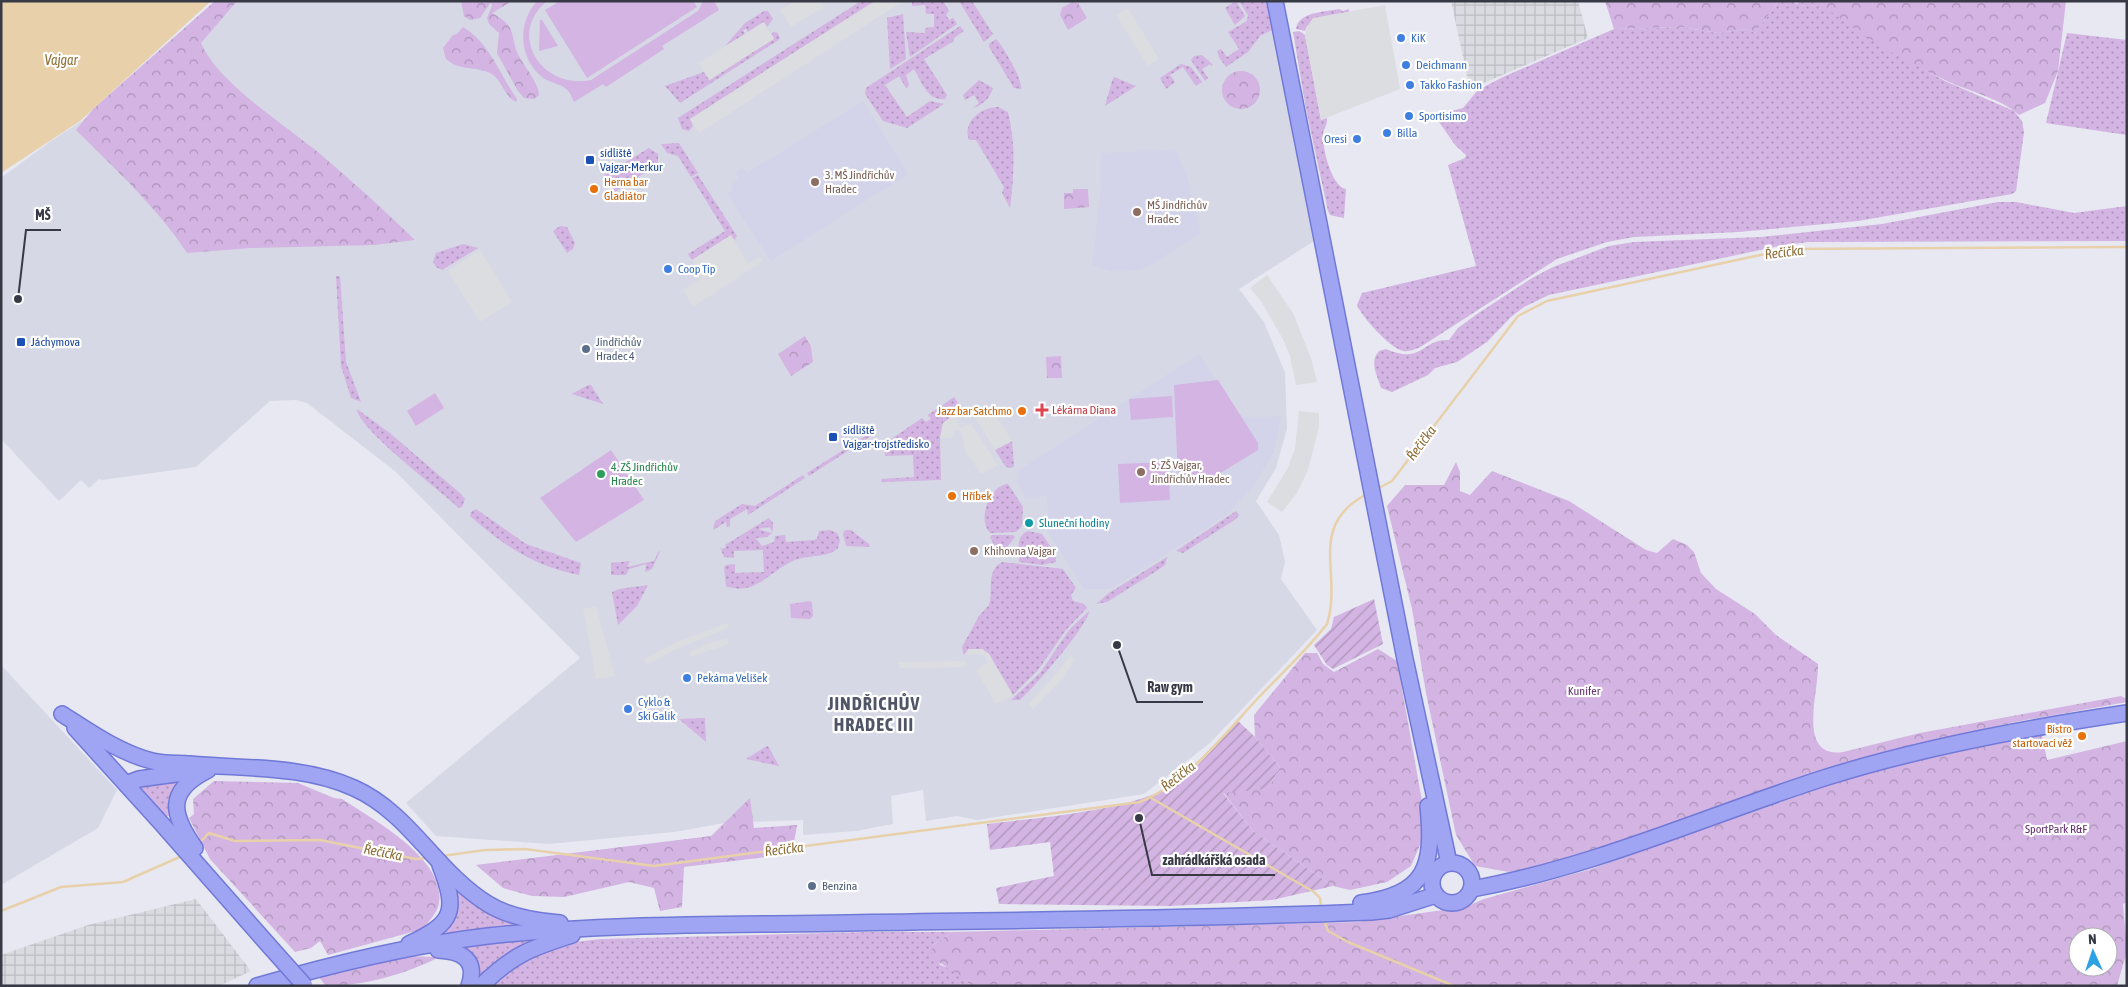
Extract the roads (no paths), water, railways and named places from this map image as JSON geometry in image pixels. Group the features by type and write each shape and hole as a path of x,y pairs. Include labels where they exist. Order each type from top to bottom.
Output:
{"main road":[{"path":"1275,1 1370,479 1450,864"},
{"path":"304,986 62,714 116,746 153,761 215,769 293,770 332,779 356,788 400,818 439,861 480,898 509,914 543,921 600,928"},
{"path":"1472,889 1530,878 1593,860 1824,779 1880,762 1945,746 2072,721 2127,714"},
{"path":"1328,914 1343,906 1396,896 1408,888 1424,869 1431,842 1427,760"},
{"path":"126,784 137,769 153,761"},
{"path":"126,784 139,779 215,769"},
{"path":"215,769 192,779 178,794 176,804 178,817 186,836 248,922"},
{"path":"391,952 425,937 440,926 448,916 450,894 439,861"},
{"path":"1450,864 1459,864 1468,870 1472,879 1472,889 1466,898 1456,903 1444,902 1436,895 1433,878 1439,868 1450,864"},
{"path":"257,986 318,968 391,952 485,937 600,928 1328,914 1389,910 1436,895"},
{"path":"481,986 500,966 532,948 600,928"},
{"path":"414,949 449,951 463,955 472,969 470,986"}],"water":[{"name":"Vajgar","path":"1,1 211,1 80,121 1,173"}],"waterway":[{"name":"Řečička","path":"1377,489 1392,481 1518,316 1547,301 1788,249 2127,247"},
{"name":"Řečička","path":"442,856 485,850 525,849 654,866 1140,802 1158,794 1174,783 1205,756 1327,624 1331,605 1330,552 1332,536 1337,521 1348,507 1367,494"},
{"path":"1151,798 1314,892 1320,898 1321,908"},
{"name":"Řečička","path":"198,844 209,833 235,841 320,840 416,859 427,858"},
{"name":"Řečička","path":"1,911 61,887 123,882 182,856"},
{"path":"1324,920 1328,931 1348,942 1454,986"}],"place":[{"name":"KiK","path":"1401,38"},
{"name":"Deichmann","path":"1406,65"},
{"name":"Takko Fashion","path":"1410,85"},
{"name":"Sportisimo","path":"1409,116"},
{"name":"Billa","path":"1387,133"},
{"name":"Oresi","path":"1357,139"},
{"name":"sídliště Vajgar-Merkur","path":"590,160"},
{"name":"3. MŠ Jindřichův Hradec","path":"815,182"},
{"name":"Herna bar Gladiátor","path":"594,189"},
{"name":"MŠ Jindřichův Hradec","path":"1137,212"},
{"name":"Coop Tip","path":"668,269"},
{"name":"MŠ","path":"18,299"},
{"name":"Jáchymova","path":"21,342"},
{"name":"Jindřichův Hradec 4","path":"586,349"},
{"name":"Lékárna Diana","path":"1042,410"},
{"name":"Jazz bar Satchmo","path":"1022,411"},
{"name":"sídliště Vajgar-trojstředisko","path":"833,437"},
{"name":"5. ZŠ Vajgar, Jindřichův Hradec","path":"1141,472"},
{"name":"4. ZŠ Jindřichův Hradec","path":"601,474"},
{"name":"Hříbek","path":"952,496"},
{"name":"Sluneční hodiny","path":"1029,523"},
{"name":"Khihovna Vajgar","path":"974,551"},
{"name":"Raw gym","path":"1117,645"},
{"name":"Pekárna Velíšek","path":"687,678"},
{"name":"Cyklo & Ski Galík","path":"628,709"},
{"name":"Bistro startovací věž","path":"2082,736"},
{"name":"zahrádkářšká osada","path":"1139,818"},
{"name":"Benzina","path":"812,886"}],"district":[{"name":"JINDŘICHŮV HRADEC III","path":"874,714"}],"park label":[{"name":"Kunifer","path":"1584,691"},
{"name":"SportPark R&F","path":"2056,829"}]}
